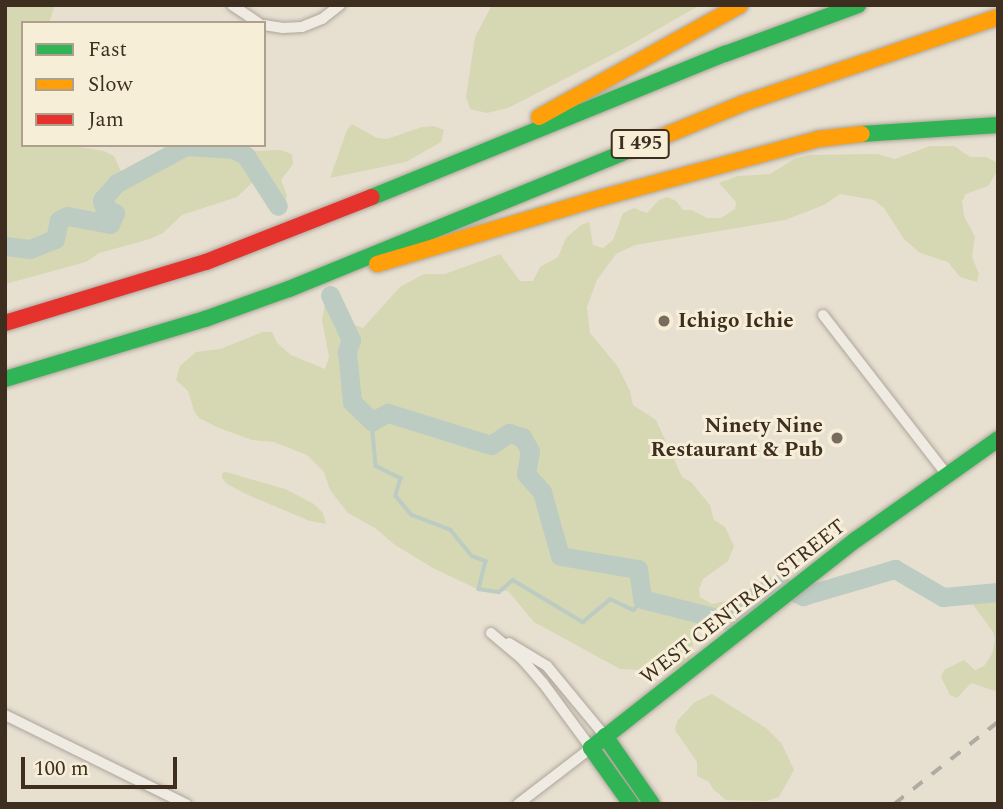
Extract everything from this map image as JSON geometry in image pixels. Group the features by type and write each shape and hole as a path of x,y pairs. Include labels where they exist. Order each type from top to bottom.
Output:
{"main road":[{"path":"346,208 524,125 740,5"},
{"name":"I 495","path":"5,323 205,262 346,208 725,54 858,5"},
{"name":"I 495","path":"5,379 193,323 289,289 744,103 998,17"},
{"path":"289,289 600,198 818,139 878,131 996,126"},
{"name":"WEST CENTRAL STREET","path":"591,748 799,583 998,439"},
{"path":"605,736 652,804"},
{"path":"591,748 631,804"}],"street":[{"path":"232,5 256,21"},
{"path":"266,24 283,28 302,27 322,19 340,5"},
{"path":"823,315 948,476"},
{"path":"591,748 544,683 522,659 491,634 529,653 547,666 605,736"},
{"path":"5,715 187,804"},
{"name":"WEST CENTRAL STREET","path":"518,804 591,748"}],"green space":[{"path":"5,5 55,5 50,21 21,21 21,147 80,147 104,151 114,156 122,173 127,175 140,172 165,147 250,147 255,151 280,150 292,154 293,164 281,180 287,195 284,207 278,206 255,180 237,197 182,215 163,233 150,239 99,253 86,262 5,284"},
{"path":"492,5 700,5 627,47 508,108 487,113 470,109 466,97 475,37"},
{"path":"352,124 377,138 387,139 422,127 434,126 444,130 441,142 406,162 330,178 347,130"},
{"path":"930,146 954,146 970,157 986,157 998,163 998,170 988,186 966,194 962,201 964,216 975,237 972,257 979,274 977,282 960,277 948,262 920,253 904,239 884,208 874,200 840,194 824,205 785,220 635,245 616,254 597,280 587,307 590,333 618,367 630,391 633,405 656,420 682,477 691,482 710,505 714,520 725,527 734,546 728,561 703,579 699,589 700,597 712,604 744,597 759,603 734,625 723,629 690,629 694,652 690,662 669,672 620,669 534,622 508,591 477,589 433,568 348,513 330,490 324,472 307,455 274,442 252,440 199,418 188,391 176,380 180,366 196,352 220,349 263,332 272,332 277,343 291,355 325,369 329,357 322,320 326,298 341,303 348,323 363,328 400,287 424,274 445,274 500,254 520,281 533,281 540,267 558,257 566,238 581,225 589,222 593,245 603,248 613,240 623,213 634,208 647,213 659,200 667,197 676,201 683,210 692,210 707,218 721,218 735,209 736,202 719,183 738,176 770,174 794,159 809,155 877,154 895,159"},
{"path":"222,473 285,489 314,504 323,513 326,524 310,521 248,495 227,484 222,478"},
{"path":"998,591 998,692 971,683 957,698 950,695 941,677 944,670 964,660 975,670 984,666 992,654 995,640 993,632 964,592"},
{"path":"712,694 766,728 782,744 794,770 779,797 767,801 726,800 709,782 697,776 697,762 675,730 677,721 695,702"}],"waterway":[{"path":"5,246 30,249 55,239 59,220 67,216 110,224 115,213 104,207 102,200 117,183 184,147"},
{"path":"202,147 234,149 246,156 278,206"},
{"path":"330,295 351,340 347,351 352,402 372,421 388,413 491,445 509,433 522,437 530,451 526,474 542,492 560,556 638,569 642,599 725,620 758,594 778,584 803,596 895,569 943,597 998,592"},
{"path":"372,421 376,466 401,478 396,496 412,515 451,530 472,556 486,561 479,589 499,592 513,580 583,622 610,599 634,610 642,599"}],"railway":[{"path":"894,804 998,722"}],"traffic: fast":[{"path":"372,197 725,54 858,5"},
{"path":"862,134 998,125"},
{"path":"5,379 205,319 289,289 642,145"},
{"path":"631,804 591,748 857,539 998,439"},
{"path":"605,736 652,804"}],"traffic: slow":[{"path":"539,117 740,5"},
{"path":"642,145 744,103 998,17"},
{"path":"377,264 600,198 818,139 862,134"}],"traffic: jam":[{"path":"5,323 206,262 372,197"}],"place":[{"name":"Ichigo Ichie","path":"664,321"},
{"name":"Ninety Nine Restaurant & Pub","path":"837,438"}]}
